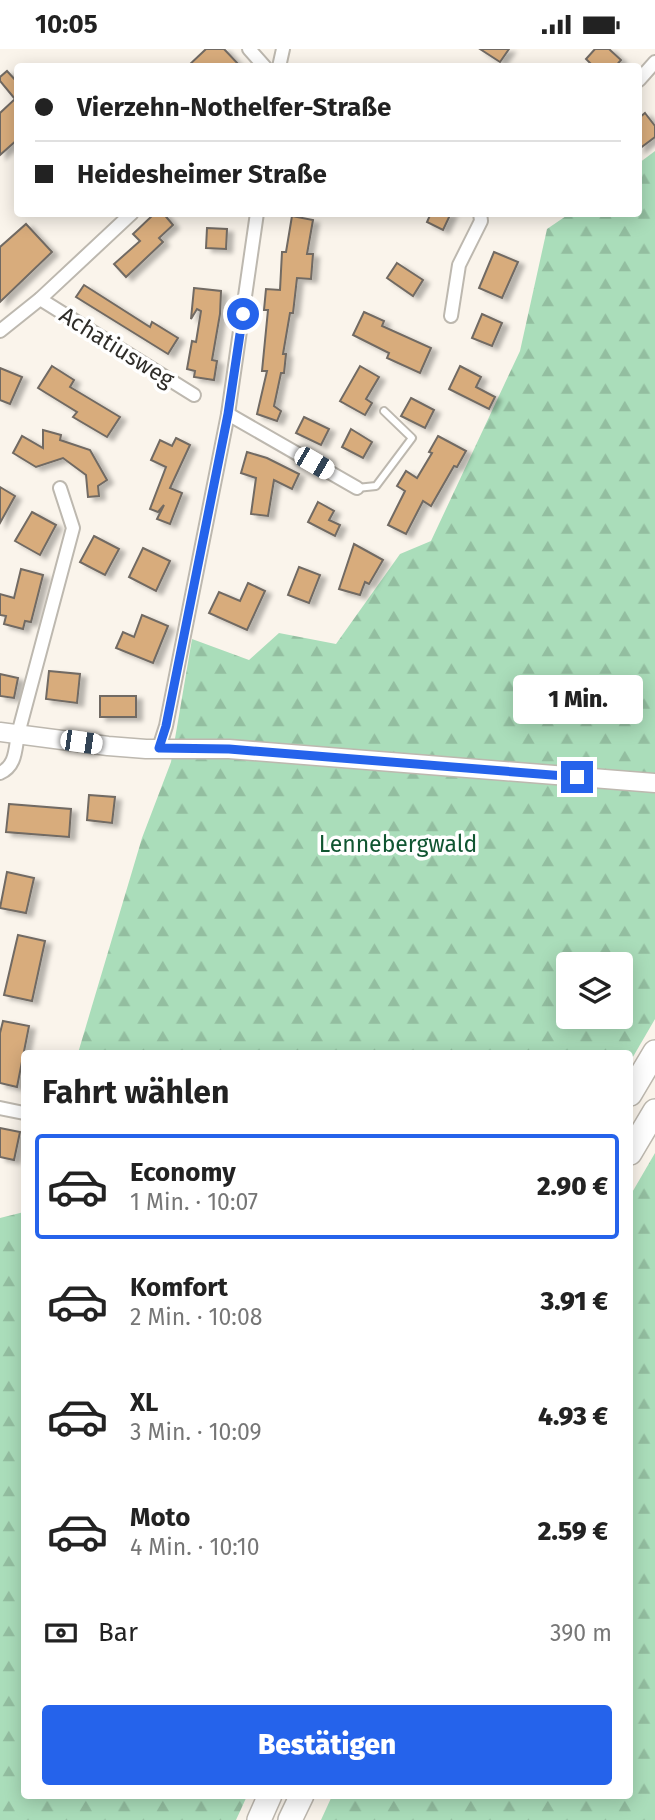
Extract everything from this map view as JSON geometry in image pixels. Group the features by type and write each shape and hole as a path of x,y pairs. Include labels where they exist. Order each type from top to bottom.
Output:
{"highway":[{"path":"633,1089 655,1052"},
{"path":"633,1148 655,1111"},
{"path":"259,1820 268,1799"},
{"path":"290,1820 300,1799"}],"main road":[{"path":"9,733 108,746 229,749 655,783"}],"street":[{"path":"248,49 261,63"},
{"path":"642,77 655,62"},
{"path":"0,331 40,299 128,217"},
{"path":"159,748 166,726 228,414 256,217"},
{"path":"451,316 459,265 480,217"},
{"name":"Achatiusweg","path":"40,299 194,395"},
{"path":"228,414 357,488"},
{"path":"0,773 13,761 9,733 73,528 60,488"},
{"path":"0,1108 21,1112"}],"lane":[{"path":"357,488 376,486 412,438 384,411"}],"green space":[{"name":"Lennebergwald","path":"655,151 655,1019 633,1057 633,1050 79,1050 142,838 171,762 192,639 249,660 279,633 336,644 400,554 431,541 520,351 547,229 565,217 642,217 642,161"},
{"path":"655,1153 655,1820 321,1820 331,1799 633,1799 633,1191"},
{"path":"21,1213 21,1799 246,1799 236,1820 0,1820 0,1218"}],"building":[{"path":"206,49 224,49 237,63 191,63"},
{"path":"480,49 509,49 500,62"},
{"path":"595,49 609,49 621,60 618,63 590,63 586,59"},
{"path":"7,71 14,79 14,98 0,81 0,77"},
{"path":"14,100 14,143 0,155 0,113"},
{"path":"645,113 655,126 655,137 642,147 642,116"},
{"path":"151,217 166,217 173,225 159,238 163,242 126,277 114,264 140,241 133,234"},
{"path":"292,217 313,220 307,254 313,254 311,279 297,278 293,313 290,313 283,354 286,354 284,373 281,373 274,406 281,411 277,421 257,414 267,371 262,371 268,310 264,310 266,289 280,290 282,252 286,252"},
{"path":"429,217 449,217 443,230 427,222"},
{"path":"26,224 52,252 0,302 0,247"},
{"path":"207,228 227,229 226,249 206,248"},
{"path":"494,252 518,262 502,298 479,288"},
{"path":"397,263 423,280 413,296 387,278"},
{"path":"84,285 150,327 152,322 178,338 168,354 76,297"},
{"path":"194,288 221,291 212,360 217,361 214,380 194,377 195,371 187,369 192,341 196,342 201,311 197,309 191,319"},
{"path":"364,312 384,321 382,326 431,348 420,373 387,358 389,353 353,335"},
{"path":"482,314 502,323 492,346 472,338"},
{"path":"52,366 74,380 70,387 120,417 107,437 73,417 77,412 38,388"},
{"path":"360,366 379,377 366,399 372,403 365,415 340,401"},
{"path":"460,366 481,377 476,387 495,397 489,409 449,389"},
{"path":"0,368 22,377 10,404 0,400"},
{"path":"411,398 434,410 425,428 401,416"},
{"path":"304,417 329,429 321,445 296,433"},
{"path":"351,429 372,442 363,458 342,447"},
{"path":"43,430 61,435 60,440 90,450 107,480 98,486 99,496 88,497 86,475 63,458 36,467 13,453 22,436 43,448"},
{"path":"438,436 466,451 431,506 423,501 406,534 388,525 405,491 397,486 406,471 417,478 432,453 429,452"},
{"path":"176,438 190,445 170,488 182,493 170,524 157,519 164,505 158,512 150,509 166,467 151,460 160,440 172,446"},
{"path":"247,452 267,458 299,474 292,489 274,480 268,516 251,514 256,478 241,473"},
{"path":"0,487 15,496 0,523"},
{"path":"318,502 334,511 329,520 340,525 335,536 308,522"},
{"path":"32,512 56,525 40,555 15,541"},
{"path":"94,536 119,549 105,575 80,562"},
{"path":"354,544 383,560 369,584 365,582 360,595 339,589"},
{"path":"143,548 170,561 156,591 129,577"},
{"path":"299,567 320,575 309,603 288,595"},
{"path":"21,569 43,575 31,622 25,621 23,629 4,624 6,616 0,615 0,594 14,598"},
{"path":"248,583 265,591 247,630 209,613 219,592 240,601"},
{"path":"142,615 168,626 153,663 116,648 123,632 134,637"},
{"path":"49,671 80,674 77,703 46,699"},
{"path":"0,674 18,678 14,698 0,696"},
{"path":"100,696 136,696 136,717 100,717"},
{"path":"89,795 115,797 112,823 87,820"},
{"path":"9,804 71,809 69,837 6,832"},
{"path":"7,872 34,878 26,913 0,908"},
{"path":"18,935 45,941 32,1001 4,995"},
{"path":"3,1021 29,1026 24,1050 21,1050 17,1087 0,1083 0,1033"},
{"path":"0,1128 20,1132 14,1160 0,1157"}],"route":[{"path":"243,314 228,414 166,726 159,748 229,749 577,777"}]}
